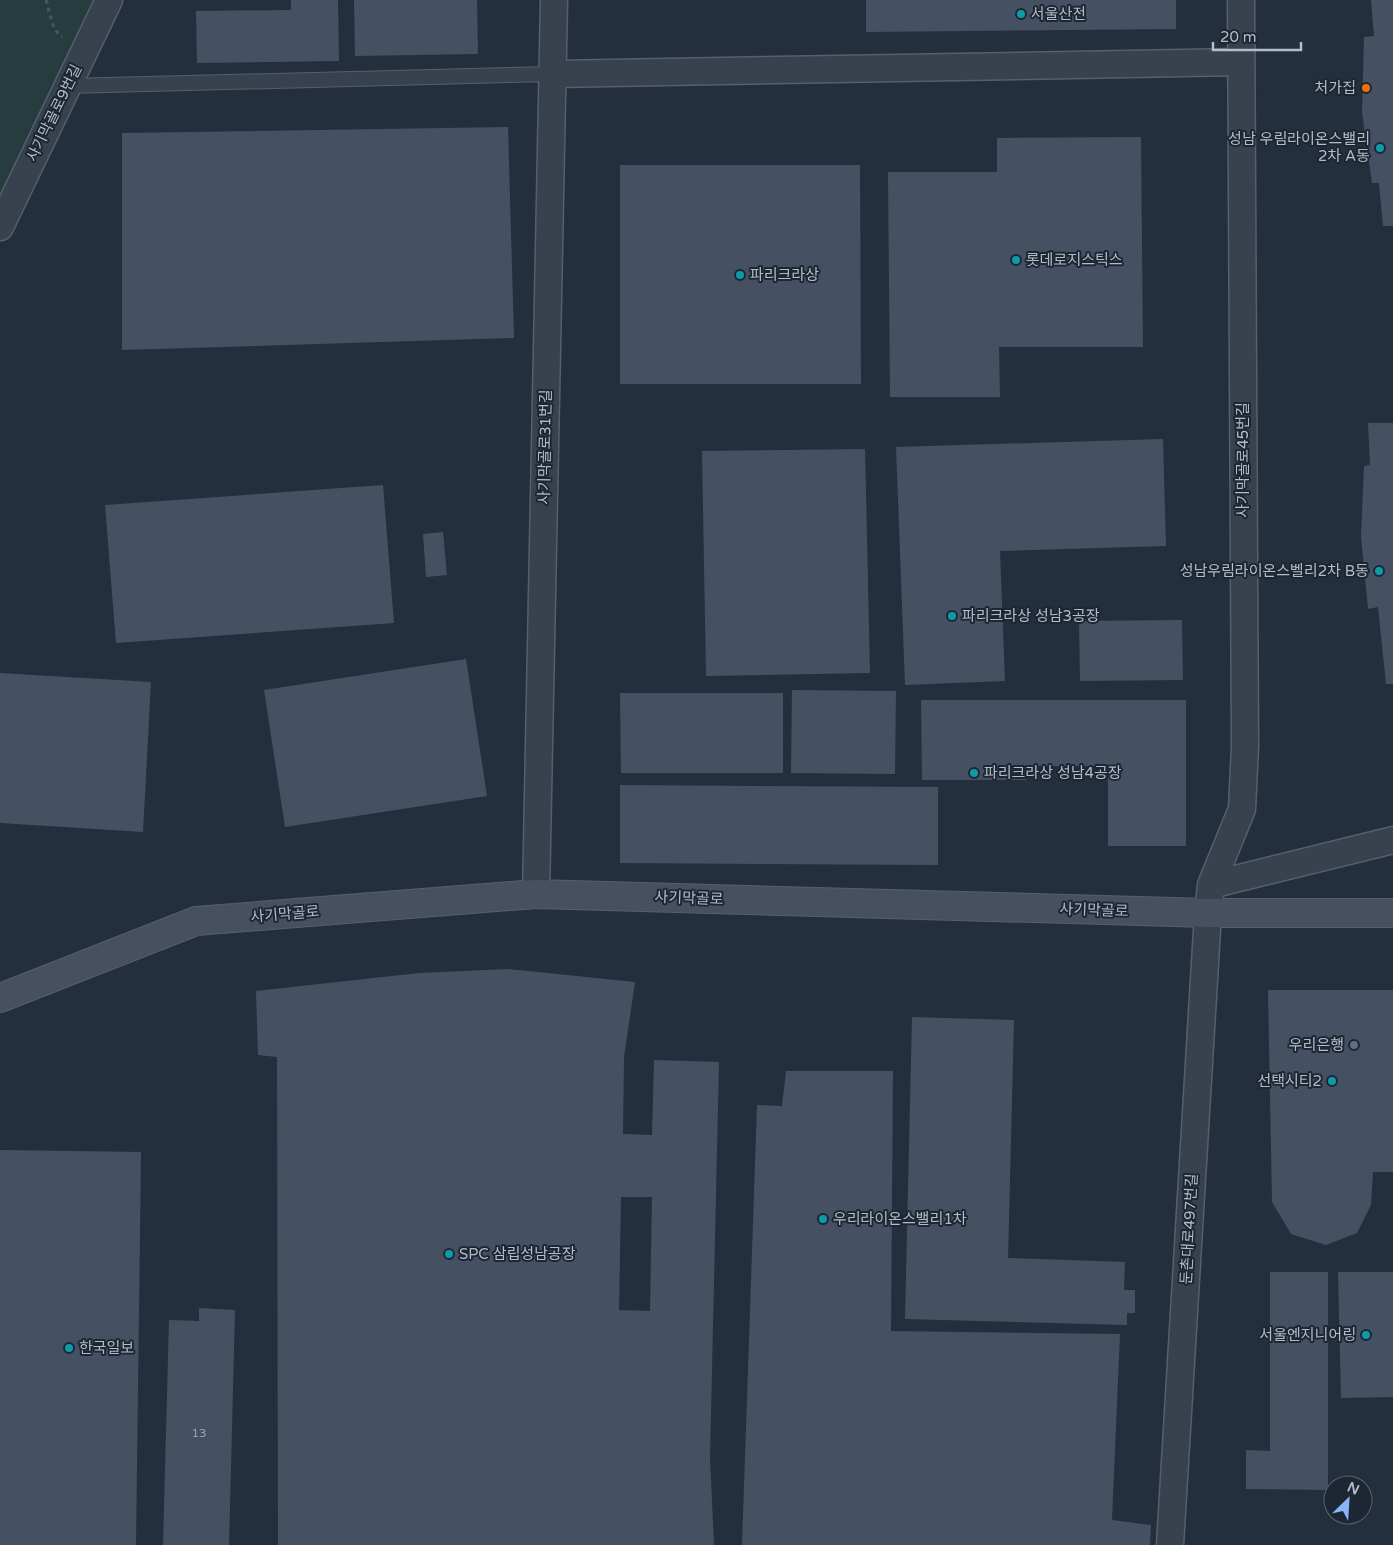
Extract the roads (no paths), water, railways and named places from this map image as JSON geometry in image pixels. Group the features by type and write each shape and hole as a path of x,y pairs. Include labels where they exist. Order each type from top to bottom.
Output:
{"street":[{"name":"사기막골로9번길","path":"0,227 109,0"},
{"name":"사기막골로31번길","path":"536,894 554,0"},
{"name":"사기막골로45번길","path":"1208,914 1211,885 1242,809 1245,746 1241,0"},
{"path":"553,74 1240,62"},
{"path":"1211,885 1393,840"},
{"name":"사기막골로","path":"0,998 196,921 536,894 1208,914 1393,913"},
{"name":"둔촌대로497번길","path":"1170,1545 1208,914"}],"lane":[{"path":"67,86 553,74"}],"place":[{"name":"서울산전","path":"1021,14"},
{"name":"처가집","path":"1366,88"},
{"name":"성남 우림라이온스밸리 2차 A동","path":"1380,148"},
{"name":"롯데로지스틱스","path":"1016,260"},
{"name":"파리크라상","path":"740,275"},
{"name":"성남우림라이온스벨리2차 B동","path":"1379,571"},
{"name":"파리크라상 성남3공장","path":"952,616"},
{"name":"파리크라상 성남4공장","path":"974,773"},
{"name":"우리은행","path":"1354,1045"},
{"name":"선택시티2","path":"1332,1081"},
{"name":"우리라이온스밸리1차","path":"823,1219"},
{"name":"SPC 삼립성남공장","path":"449,1254"},
{"name":"서울엔지니어링","path":"1366,1335"},
{"name":"한국일보","path":"69,1348"}]}
